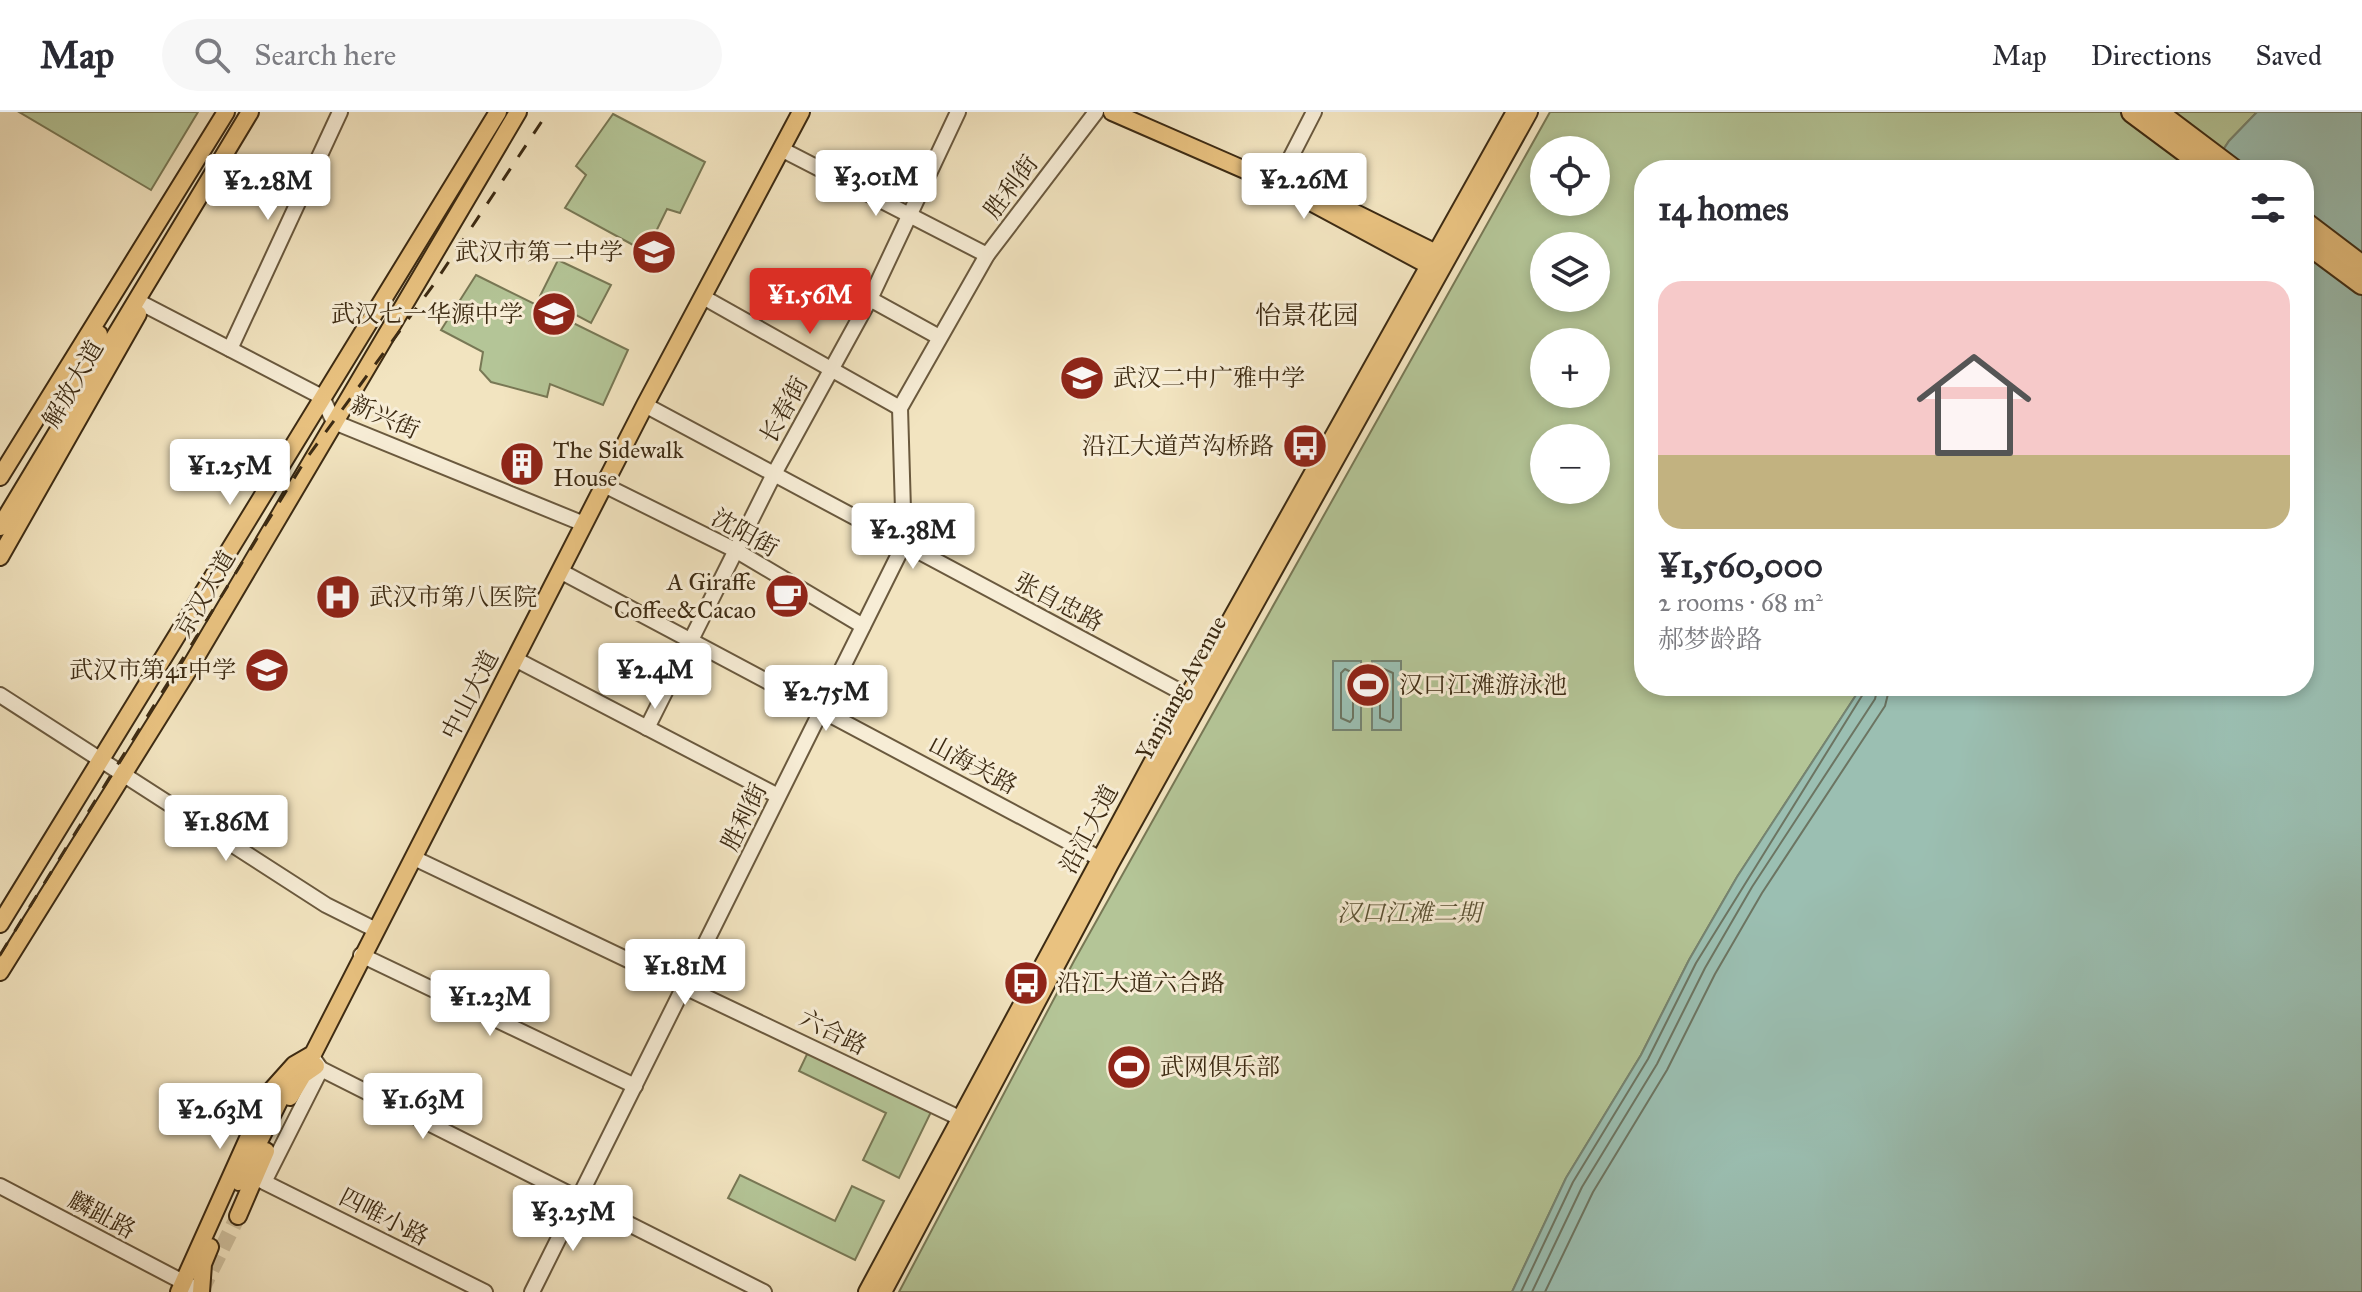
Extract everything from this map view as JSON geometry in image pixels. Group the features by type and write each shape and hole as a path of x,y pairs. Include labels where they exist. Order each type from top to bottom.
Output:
{"highway":[{"path":"2132,112 2197,160"},
{"path":"2157,112 2221,160"},
{"path":"2314,230 2362,266"},
{"path":"2314,248 2362,284"}],"main road":[{"name":"解放大道","path":"0,477 62,372 161,220 226,112"},
{"name":"解放大道","path":"0,507 91,361 179,230 250,112"},
{"name":"京汉大道","path":"0,924 498,112"},
{"name":"京汉大道","path":"0,972 123,775 518,112"},
{"name":"中山大道","path":"201,1292 203,1264 282,1092 292,1076 316,1063 374,929 414,858 645,405 801,112"},
{"path":"1112,112 1279,180"},
{"path":"1136,112 1279,180 1439,263"},
{"path":"1439,263 1515,112"},
{"path":"1439,263 1529,112"},
{"name":"解放大道","path":"0,527 91,361 161,220"},
{"name":"解放大道","path":"0,557 117,357 179,230"},
{"name":"沿江大道","path":"867,1292 966,1121 1194,699 1439,263"},
{"name":"中山大道","path":"181,1287 268,1094 294,1065 316,1063"},
{"path":"238,1216 293,1090 316,1063"},
{"path":"883,1292 966,1121"}],"street":[{"path":"230,349 340,112"},
{"name":"长春街","path":"647,728 774,474 870,299 958,112"},
{"name":"胜利街","path":"532,1292 904,544 900,408 987,255 1096,112"},
{"path":"1279,180 1314,112"},
{"path":"781,149 987,255"},
{"path":"703,297 900,408"},
{"path":"870,299 939,337"},
{"name":"新兴街","path":"143,304 322,397 334,422 584,524"},
{"name":"张自忠路","path":"645,405 1194,699"},
{"name":"沈阳街","path":"604,485 737,551 863,626"},
{"name":"山海关路","path":"560,571 1105,862"},
{"path":"515,659 778,796"},
{"path":"0,695 326,905 374,929"},
{"name":"六合路","path":"414,858 966,1121"},
{"path":"361,955 635,1086"},
{"path":"316,1063 764,1292"},
{"name":"中山大道","path":"264,1182 316,1063"},
{"name":"四唯小路","path":"264,1182 485,1292"},
{"name":"麟趾路","path":"0,1186 181,1287 201,1292"}],"green space":[{"path":"19,112 198,112 151,190"},
{"name":"汉口江滩二期","path":"1550,112 2257,112 2229,141 2217,160 1634,160 1634,696 1855,696 1737,877 1689,960 1641,1055 1566,1178 1512,1292 899,1292 1074,961 1530,148 1530,216 1610,216 1610,136 1537,136"},
{"path":"613,114 705,162 680,213 667,209 646,252 565,208 586,175 576,166"},
{"path":"558,260 611,285 591,323 540,296"},
{"path":"476,275 628,350 603,405 550,384 547,397 491,382 480,370 483,352 441,330"},
{"path":"809,1050 932,1110 899,1178 863,1160 886,1113 799,1071"},
{"path":"740,1175 835,1221 852,1186 884,1201 855,1260 728,1198"}],"water":[{"path":"2257,112 2362,112 2362,1292 1512,1292 1566,1178 1641,1055 1689,960 1737,877 1855,696 2314,696 2314,160 2217,160 2229,141"},
{"path":"1333,661 1361,661 1361,730 1333,730"},
{"path":"1372,661 1401,661 1401,730 1372,730"}],"tunnel":[{"path":"201,1291 238,1216"}],"railway":[{"path":"0,955 306,459 434,284 548,112"}],"place":[{"name":"武汉市第二中学","path":"654,252"},
{"name":"武汉七一华源中学","path":"554,314"},
{"name":"武汉二中广雅中学","path":"1082,378"},
{"name":"沿江大道芦沟桥路","path":"1305,446"},
{"name":"The Sidewalk House","path":"522,464"},
{"name":"A Giraffe Coffee&Cacao","path":"787,596"},
{"name":"武汉市第八医院","path":"338,597"},
{"name":"武汉市第41中学","path":"267,670"},
{"name":"汉口江滩游泳池","path":"1368,685"},
{"name":"沿江大道六合路","path":"1026,983"},
{"name":"武网俱乐部","path":"1129,1067"}],"district":[{"name":"怡景花园","path":"1307,315"}]}
